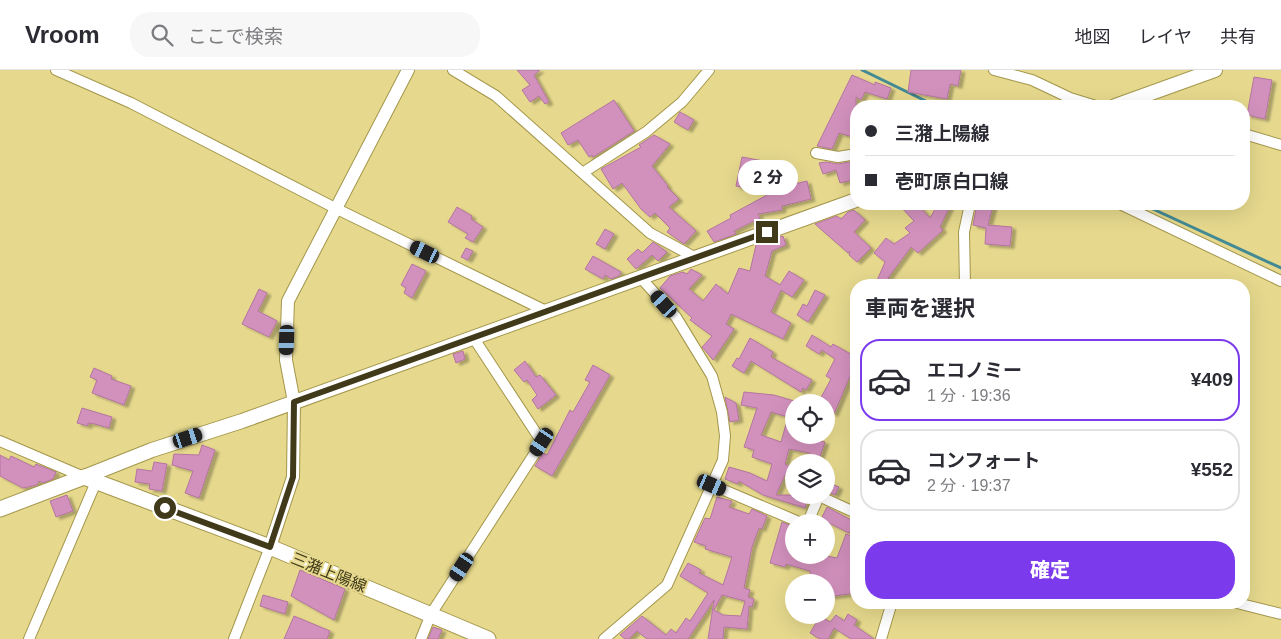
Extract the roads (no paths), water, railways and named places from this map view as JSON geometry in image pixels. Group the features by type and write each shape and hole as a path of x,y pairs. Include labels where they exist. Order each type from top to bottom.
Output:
{"main road":[{"path":"1132,100 1215,70"},
{"path":"0,509 90,479 152,450 548,312 850,202"},
{"name":"三潴上陽線","path":"90,479 270,547 488,639"}],"street":[{"path":"56,70 131,103 337,209 548,312"},
{"path":"234,639 270,547 293,477 294,402 286,360 288,301 408,70"},
{"path":"454,70 496,96 584,172 609,198 650,232 696,258"},
{"path":"584,172 646,132 682,102 709,70"},
{"path":"994,70 1032,80 1076,100"},
{"path":"1250,136 1281,145"},
{"path":"816,153 838,157 850,155"},
{"path":"965,279 964,232 969,210"},
{"path":"1133,210 1281,281"},
{"path":"604,639 667,585 723,460 725,436 717,390 712,376 676,317 641,278"},
{"path":"421,639 431,614 542,442 473,338"},
{"path":"0,440 90,479 29,639"},
{"path":"712,485 785,516"},
{"path":"811,514 819,496 850,510"},
{"path":"1250,606 1281,614"},
{"path":"881,639 890,609"}],"waterway":[{"path":"862,70 924,100"},
{"path":"1155,210 1281,268"}]}
